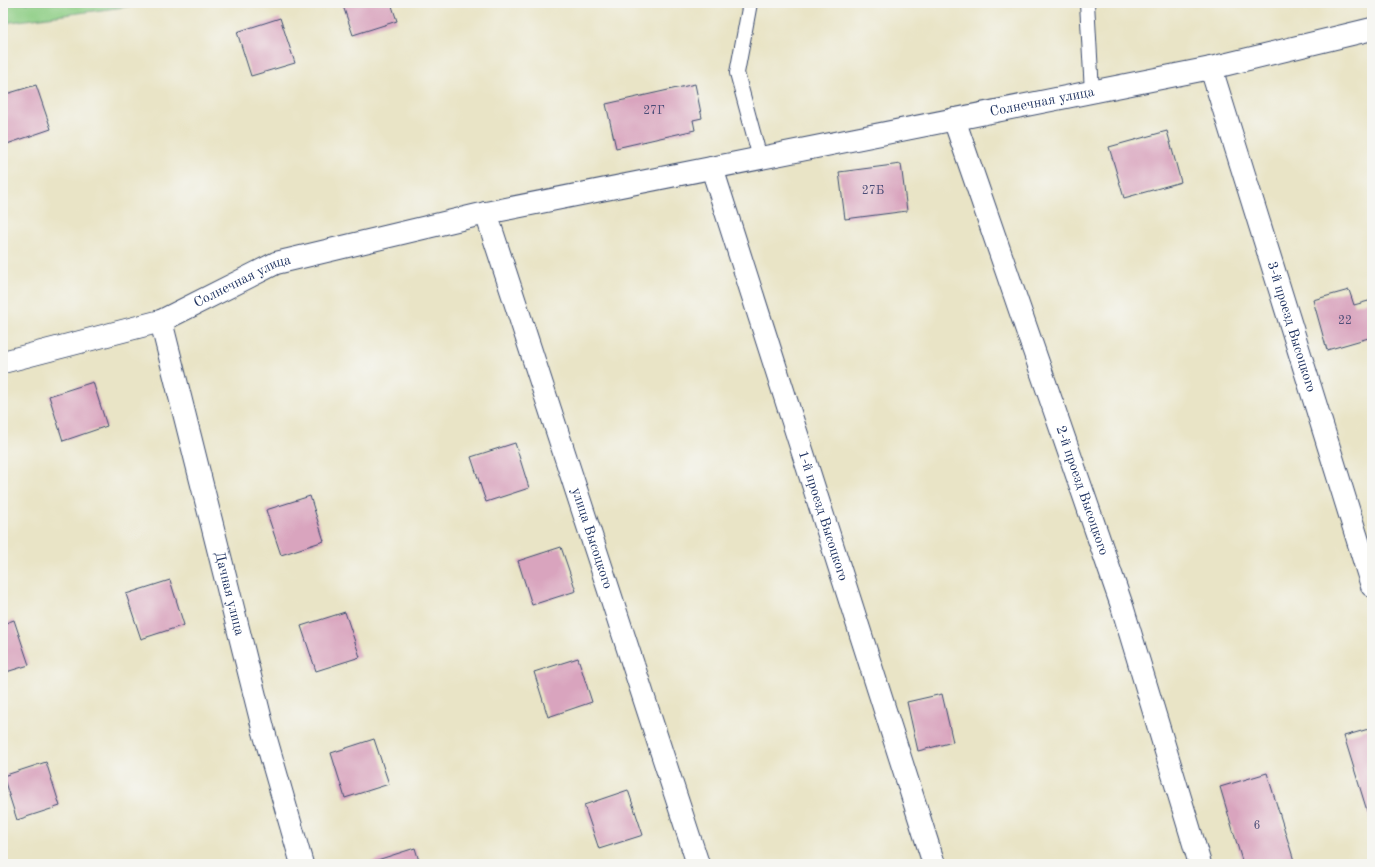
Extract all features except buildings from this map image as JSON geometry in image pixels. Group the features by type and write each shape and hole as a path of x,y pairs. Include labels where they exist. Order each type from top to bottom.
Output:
{"street":[{"name":"Солнечная улица","path":"3,362 160,321 276,264 486,213 1211,68 1372,29"},
{"name":"3-й проезд Высоцкого","path":"1211,68 1372,586"},
{"name":"2-й проезд Высоцкого","path":"954,119 1122,606 1200,864"},
{"name":"1-й проезд Высоцкого","path":"712,168 934,864"},
{"name":"улица Высоцкого","path":"486,213 698,864"},
{"name":"Дачная улица","path":"160,321 264,732 302,864"}],"lane":[{"path":"750,3 737,73 760,158"},
{"path":"1087,3 1092,92"}],"green space":[{"path":"3,3 154,3 3,23"}]}
